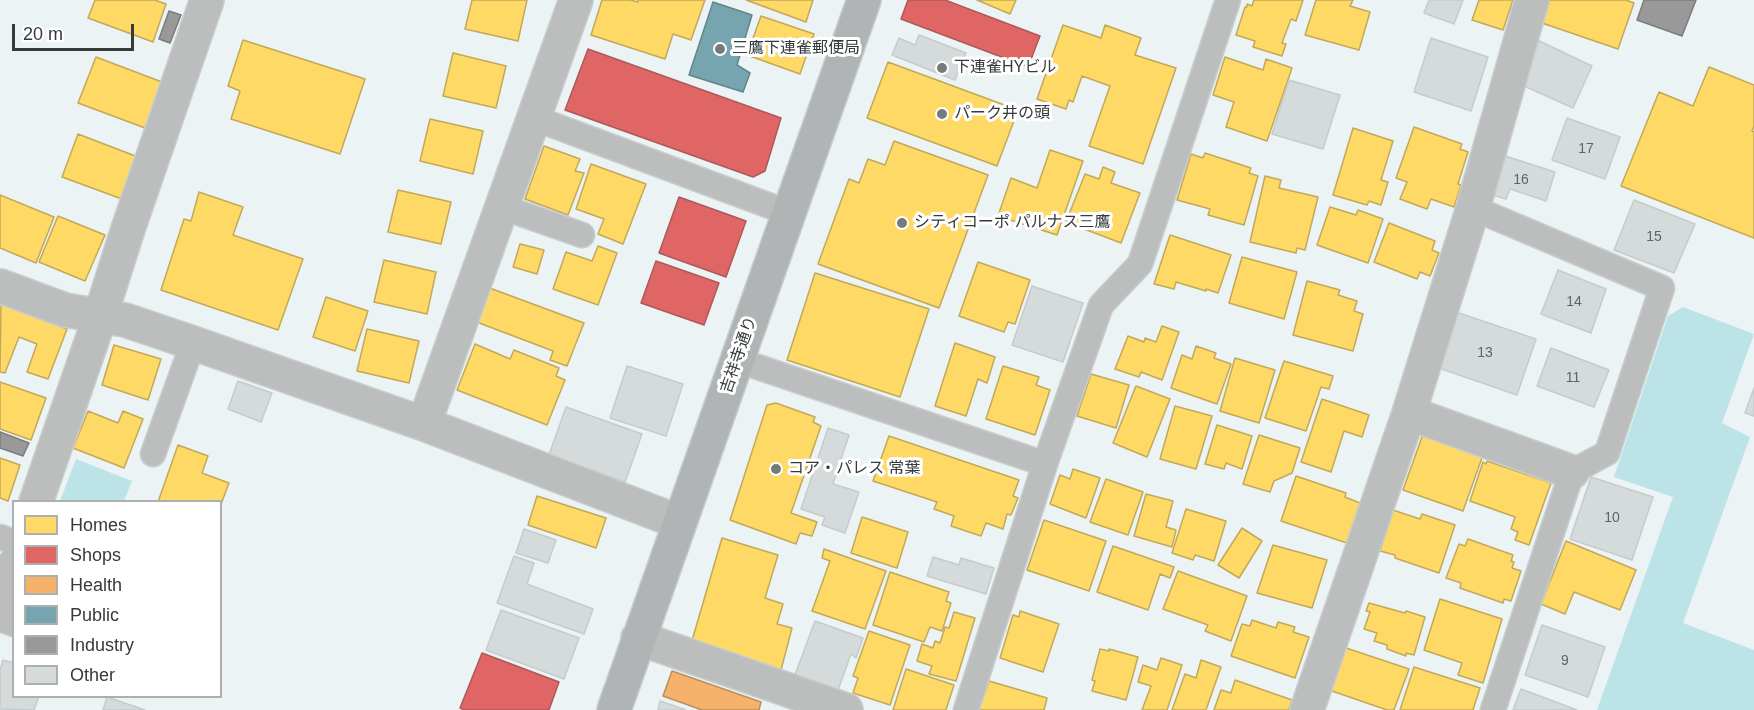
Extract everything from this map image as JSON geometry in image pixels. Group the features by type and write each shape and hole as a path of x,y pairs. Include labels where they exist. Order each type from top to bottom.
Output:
{"main road":[{"name":"吉祥寺通り","path":"614,710 864,0"}],"street":[{"path":"36,500 207,0"},
{"path":"424,424 576,0"},
{"path":"1307,710 1409,413 1473,208 1532,0"},
{"path":"0,286 65,310 125,320 193,343 424,424 679,522"},
{"path":"1409,413 1572,472"},
{"path":"0,604 12,571"},
{"path":"638,638 846,710"}],"lane":[{"path":"966,710 1046,464 1101,305 1140,264 1228,0"},
{"path":"534,118 789,213"},
{"path":"502,207 582,235"},
{"path":"1473,208 1662,288 1606,453 1572,472 1493,710"},
{"path":"153,454 193,343"},
{"path":"737,360 1046,464"}],"shaded area":[{"path":"1683,307 1754,334 1722,423 1750,437 1683,623 1754,650 1754,710 1597,710 1673,497 1614,477 1668,316"},
{"path":"76,459 132,481 124,500 60,500"}],"building: Homes":[{"path":"95,0 155,0 166,4 153,42 88,18"},
{"path":"472,0 527,0 518,41 465,29"},
{"path":"602,0 638,2 638,0 705,0 691,40 673,34 665,59 591,35"},
{"path":"746,0 813,0 806,22"},
{"path":"977,0 1016,0 1010,14"},
{"path":"1254,0 1303,0 1296,21 1291,19 1282,43 1286,44 1282,56 1253,47 1255,41 1236,35 1245,7 1247,4 1252,6"},
{"path":"1316,0 1353,0 1350,6 1370,12 1359,50 1305,35"},
{"path":"1479,0 1513,0 1503,30 1472,20"},
{"path":"1550,0 1626,0 1634,3 1618,49 1542,23"},
{"path":"761,16 814,34 800,74 747,55"},
{"path":"1063,25 1101,38 1105,25 1141,38 1135,55 1176,68 1143,164 1089,146 1110,86 1082,76 1073,102 1069,100 1066,109 1037,99"},
{"path":"243,40 365,79 340,154 231,119 240,91 228,86"},
{"path":"453,53 506,66 496,108 443,96"},
{"path":"96,57 162,82 145,128 78,103"},
{"path":"1225,57 1263,70 1266,59 1292,68 1267,141 1226,127 1234,102 1213,95"},
{"name":"パーク井の頭","path":"888,62 1018,110 997,166 867,118"},
{"path":"1709,67 1754,85 1752,131 1754,132 1754,238 1621,186 1659,92 1693,106"},
{"path":"430,119 483,131 473,174 420,161"},
{"path":"1414,127 1462,144 1460,149 1468,152 1454,207 1431,199 1427,209 1400,199 1407,182 1396,178"},
{"path":"1353,128 1393,141 1381,180 1388,182 1381,205 1369,201 1367,205 1333,195"},
{"path":"78,134 138,157 122,199 62,177"},
{"name":"シティコーポ パルナス三鷹","path":"894,141 988,175 939,308 818,264 849,179 859,183 868,159 885,165"},
{"path":"544,146 580,159 575,171 584,173 568,215 525,199"},
{"path":"1050,150 1083,161 1057,235 998,216 1011,178 1037,188"},
{"path":"1205,153 1251,168 1249,173 1258,176 1244,225 1208,215 1210,209 1177,200 1191,154 1203,158"},
{"path":"591,164 646,184 623,244 598,234 604,219 576,209"},
{"path":"1103,167 1115,172 1111,183 1140,193 1121,243 1066,222 1085,174 1099,179"},
{"path":"1265,176 1281,180 1279,188 1318,197 1305,250 1297,248 1296,253 1250,242"},
{"path":"398,190 451,202 441,244 388,232"},
{"path":"199,192 243,207 233,235 303,259 278,330 161,290 184,219 191,221"},
{"path":"0,195 54,217 36,263 0,248"},
{"path":"1330,207 1356,215 1358,210 1383,219 1368,263 1317,245"},
{"path":"58,216 105,235 85,281 39,262"},
{"path":"1389,223 1435,241 1432,250 1439,253 1430,276 1420,272 1417,279 1374,262"},
{"path":"1170,235 1231,255 1218,293 1176,282 1174,289 1154,284"},
{"path":"520,244 544,250 537,274 513,267"},
{"path":"598,246 617,253 598,305 553,289 566,252 592,261"},
{"path":"1242,257 1297,272 1284,319 1229,303"},
{"path":"384,260 436,272 427,314 374,302"},
{"path":"978,262 1030,280 1015,324 1008,322 1004,332 959,316"},
{"path":"815,273 929,309 900,397 787,360"},
{"path":"1307,281 1340,290 1338,295 1357,301 1354,311 1363,314 1353,351 1293,335"},
{"path":"487,287 584,323 567,366 550,360 553,351 474,321"},
{"path":"326,297 368,311 355,351 313,337"},
{"path":"1,304 67,329 48,379 27,372 37,344 19,337 5,373 0,372"},
{"path":"1162,326 1179,332 1162,380 1141,372 1139,377 1115,369 1128,336 1144,342 1145,338 1156,342"},
{"path":"367,329 419,341 409,383 357,371"},
{"path":"955,343 995,357 987,383 978,379 966,416 935,406"},
{"path":"475,344 510,359 514,350 559,368 556,376 565,380 547,425 457,390"},
{"path":"114,345 161,359 148,400 102,385"},
{"path":"1196,346 1216,353 1214,358 1231,364 1217,404 1171,388 1182,355 1192,359"},
{"path":"1235,358 1275,370 1259,423 1220,411"},
{"path":"1284,361 1333,376 1329,389 1321,387 1306,431 1265,418"},
{"path":"1003,366 1039,377 1036,385 1050,390 1035,435 986,419"},
{"path":"1091,374 1129,385 1116,428 1077,416"},
{"path":"0,382 46,398 31,440 0,429"},
{"path":"1136,386 1170,399 1147,457 1113,443"},
{"path":"1322,399 1369,415 1362,437 1344,431 1331,472 1301,462"},
{"name":"コア・パレス 常葉","path":"776,403 815,417 813,422 821,426 791,513 817,522 812,536 800,533 796,544 730,520 767,405"},
{"path":"1175,406 1212,416 1196,469 1160,459"},
{"path":"88,411 118,423 123,411 143,419 124,468 73,448"},
{"path":"1217,425 1252,436 1242,469 1226,463 1224,469 1205,464"},
{"path":"1423,434 1483,455 1463,511 1403,490"},
{"path":"1259,435 1300,448 1292,473 1274,481 1270,492 1243,484"},
{"path":"889,436 1019,480 1013,496 1018,498 1011,515 1007,514 1003,529 986,523 981,536 951,526 954,516 934,509 937,502 873,481"},
{"path":"178,445 208,456 202,473 229,483 222,502 159,500"},
{"path":"0,458 20,465 8,501 0,498"},
{"path":"1487,461 1551,483 1529,545 1515,540 1518,532 1511,529 1515,517 1470,501 1483,462 1486,464"},
{"path":"1073,469 1100,478 1086,518 1050,504 1060,475 1070,479"},
{"path":"1296,476 1346,493 1345,497 1360,503 1347,543 1281,521"},
{"path":"1106,479 1143,492 1128,535 1090,522"},
{"path":"1146,494 1173,501 1166,527 1176,530 1172,547 1134,536"},
{"path":"537,496 606,518 596,548 528,525"},
{"path":"1186,509 1226,521 1214,561 1195,555 1193,560 1172,553"},
{"path":"1393,510 1420,519 1422,514 1455,525 1439,573 1380,551"},
{"path":"862,517 908,532 897,568 851,553"},
{"path":"1044,520 1106,541 1089,591 1027,570"},
{"path":"1242,528 1262,541 1239,578 1218,565"},
{"path":"722,538 778,555 765,598 783,604 777,624 792,628 781,670 691,644"},
{"path":"1468,539 1513,555 1512,568 1521,571 1511,601 1504,599 1503,603 1460,588 1461,583 1446,578 1459,544 1465,546"},
{"path":"1566,541 1636,570 1620,610 1574,592 1565,614 1541,604"},
{"path":"1273,545 1327,560 1312,608 1257,593"},
{"path":"1113,546 1174,567 1170,578 1160,574 1148,610 1097,592"},
{"path":"824,549 886,571 865,629 812,611 830,561 822,558"},
{"path":"1178,571 1247,596 1231,641 1205,631 1208,625 1163,609"},
{"path":"890,572 949,592 946,601 951,603 942,631 930,627 924,642 873,625"},
{"path":"1440,599 1502,619 1483,683 1458,675 1462,663 1424,650"},
{"path":"1369,603 1425,617 1414,655 1406,653 1406,656 1387,649 1387,645 1374,641 1377,633 1364,629 1370,612 1366,611"},
{"path":"1020,611 1059,624 1043,672 1000,658 1013,615 1019,617"},
{"path":"954,612 975,618 956,681 929,674 932,666 917,661 922,644 933,648 935,641 940,643 945,627 949,628"},
{"path":"1252,620 1276,628 1278,622 1295,627 1293,632 1309,637 1295,678 1231,656 1242,624 1250,626"},
{"path":"869,631 910,645 890,705 853,693 858,678 853,676"},
{"path":"1343,647 1409,669 1394,710 1387,710 1329,690"},
{"path":"1100,649 1109,651 1109,649 1138,657 1126,700 1092,691 1095,681 1092,680"},
{"path":"1161,658 1182,665 1167,710 1142,710 1151,686 1138,682 1143,665 1157,670"},
{"path":"1201,660 1221,667 1206,710 1172,710 1185,674 1196,678"},
{"path":"1414,667 1480,688 1473,710 1400,710"},
{"path":"906,669 954,685 946,710 893,710"},
{"path":"1235,680 1292,700 1289,710 1214,710 1221,690 1231,693"},
{"path":"989,681 1047,698 1044,710 979,710"}],"building: Shops":[{"path":"908,0 945,0 1040,36 1028,67 901,19"},
{"path":"588,49 781,118 765,171 753,177 565,110"},
{"path":"679,197 746,221 726,277 659,253"},
{"path":"656,261 719,283 704,325 641,303"},
{"path":"482,653 559,682 549,710 465,710 460,708"}],"building: Health":[{"path":"672,671 761,702 759,710 702,710 663,696"}],"building: Public":[{"path":"713,2 752,15 737,65 750,73 743,92 689,75"}],"building: Industry":[{"path":"1644,0 1696,0 1682,36 1637,20"},
{"path":"169,11 181,15 170,43 159,39"},
{"path":"0,432 29,443 23,456 0,448"}],"building: Other":[{"path":"1429,0 1463,0 1454,24 1424,13"},
{"name":"下連雀HYビル","path":"919,35 966,53 955,80 892,55 899,38 915,45"},
{"path":"1431,38 1488,57 1471,111 1414,92"},
{"path":"1533,38 1592,66 1573,108 1513,81"},
{"path":"1289,80 1340,95 1323,149 1272,134"},
{"path":"1567,118 1620,137 1605,179 1552,160"},
{"path":"1499,154 1555,172 1546,201 1510,189 1506,199 1486,193"},
{"path":"1634,200 1695,224 1674,273 1614,250"},
{"path":"1558,270 1606,289 1591,333 1541,314"},
{"path":"1032,286 1083,303 1063,362 1012,345"},
{"path":"1453,311 1536,339 1517,395 1433,366"},
{"path":"1551,348 1609,370 1594,407 1537,386"},
{"path":"627,366 683,384 666,436 610,418"},
{"path":"238,381 272,393 261,422 228,409"},
{"path":"1754,388 1754,416 1745,413"},
{"path":"566,407 642,434 625,482 549,455"},
{"path":"828,428 849,435 833,484 859,492 845,533 822,525 825,517 801,509"},
{"path":"1591,477 1653,497 1632,560 1570,539"},
{"path":"524,529 556,540 548,563 516,553"},
{"path":"514,556 534,563 527,584 593,609 584,634 497,603"},
{"path":"933,557 959,565 961,558 994,568 986,594 927,576"},
{"path":"501,610 579,638 564,679 486,650"},
{"path":"815,621 863,638 856,658 851,654 838,690 795,675"},
{"path":"1542,625 1605,647 1588,697 1525,675"},
{"path":"3,660 12,662 12,698 38,698 34,710 0,709 0,670"},
{"path":"1521,689 1577,710 1513,710"},
{"path":"107,698 110,698 145,710 103,710"},
{"path":"660,701 686,710 658,710"}],"place":[{"name":"三鷹下連雀郵便局","path":"720,49"},
{"name":"下連雀HYビル","path":"942,68"},
{"name":"パーク井の頭","path":"942,114"},
{"name":"シティコーポ パルナス三鷹","path":"902,223"},
{"name":"コア・パレス 常葉","path":"776,469"}]}
